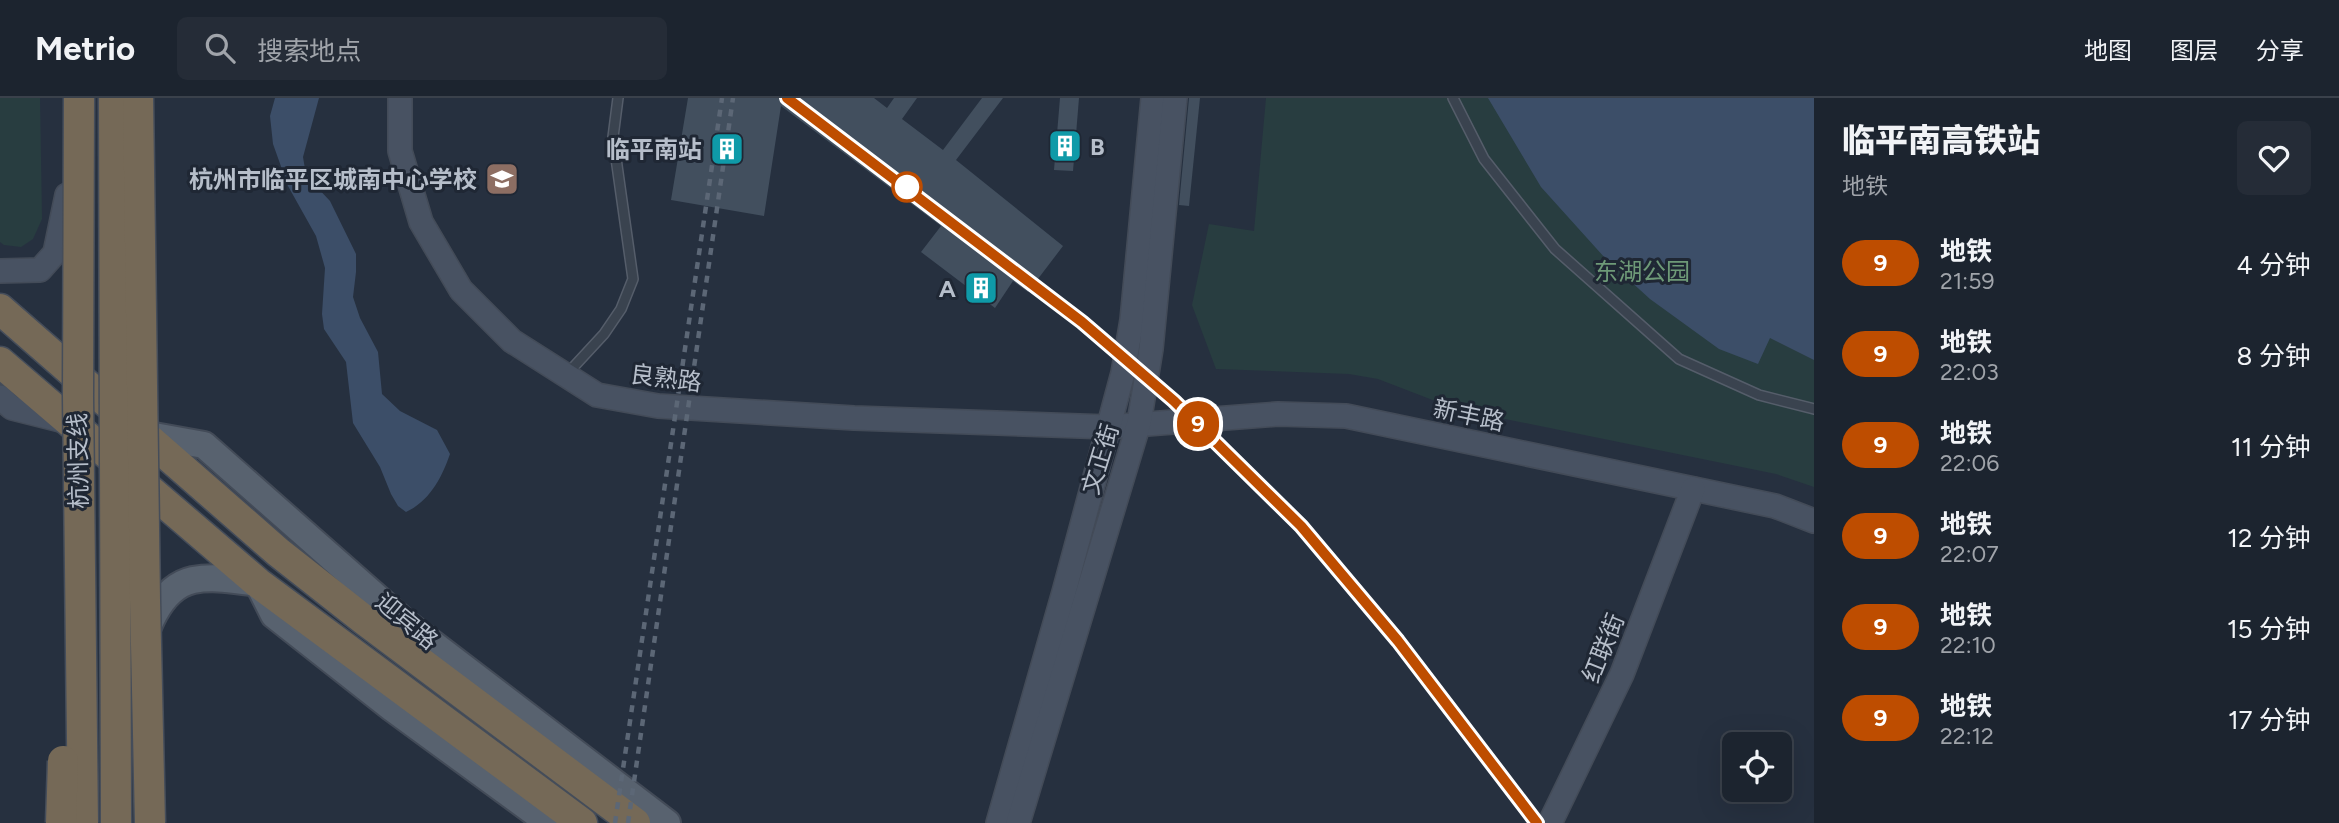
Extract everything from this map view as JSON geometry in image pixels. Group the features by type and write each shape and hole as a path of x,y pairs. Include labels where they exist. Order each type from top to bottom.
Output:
{"highway":[{"name":"杭州支线","path":"79,98 73,397 83,823"},
{"name":"杭州支线","path":"114,98 116,823"},
{"path":"138,98 150,823"},
{"name":"迎宾路","path":"0,309 73,397 126,471 258,583 582,823"},
{"name":"迎宾路","path":"0,362 136,428 278,552 635,823"},
{"path":"61,823 73,397"}],"main road":[{"path":"64,98 73,397 69,823"},
{"path":"125,98 136,428 126,471 129,823"},
{"name":"良熟路","path":"400,98 400,150 421,222 461,290 512,341 597,395 658,406 854,418 1108,427"},
{"name":"文正街","path":"998,823 1123,373 1132,320 1153,98"},
{"name":"文正街","path":"1018,823 1139,423 1152,349 1175,98"},
{"path":"0,271 40,270 55,254 67,195"},
{"path":"0,397 12,408 73,397"},
{"name":"新丰路","path":"1108,427 1278,414 1346,416 1775,506 1814,521"},
{"name":"迎宾路","path":"136,428 204,445 408,625 667,823"},
{"name":"红联街","path":"1550,823 1622,674 1693,489"},
{"path":"128,687 152,617 171,590 191,580 224,579 258,583"},
{"name":"迎宾路","path":"258,583 274,615 392,708 549,823"}],"lane":[{"path":"566,375 604,334 621,309 633,279 612,137 618,98"},
{"path":"1453,98 1484,159 1555,250 1679,359 1759,395 1814,409"}],"green space":[{"path":"0,98 40,98 42,219 33,239 21,247 0,242"},
{"name":"东湖公园","path":"1266,98 1814,98 1814,487 1776,474 1456,409 1378,379 1349,374 1216,369 1192,305 1209,224 1254,231"}],"water":[{"path":"275,98 319,98 303,157 305,169 312,182 330,201 356,254 353,297 360,318 378,352 382,394 400,411 437,430 450,454 434,488 422,502 406,512 398,506 380,467 353,423 346,362 324,329 322,314 325,268 316,236 288,186 273,144 270,116"},
{"path":"1488,98 1814,98 1814,360 1770,338 1758,364 1719,349 1650,299 1605,258 1541,187"}],"building":[{"path":"688,98 874,98 887,108 894,98 917,98 902,119 943,150 982,98 1003,98 956,160 1063,246 1028,292 1013,281 995,308 921,252 941,226 781,106 764,216 671,200"},
{"name":"B","path":"1060,98 1079,98 1073,171 1054,170"},
{"path":"1189,98 1200,98 1189,206 1179,205"}],"railway":[{"path":"615,823 722,98"},
{"path":"628,823 733,98"}],"metro line":[{"name":"9","path":"787,98 1082,322 1126,358 1214,439 1301,526 1398,641 1537,823"}],"place":[{"name":"B","path":"1065,146"},
{"name":"临平南站","path":"727,149"},
{"name":"杭州市临平区城南中心学校","path":"502,179"},
{"name":"A","path":"981,288"}]}
